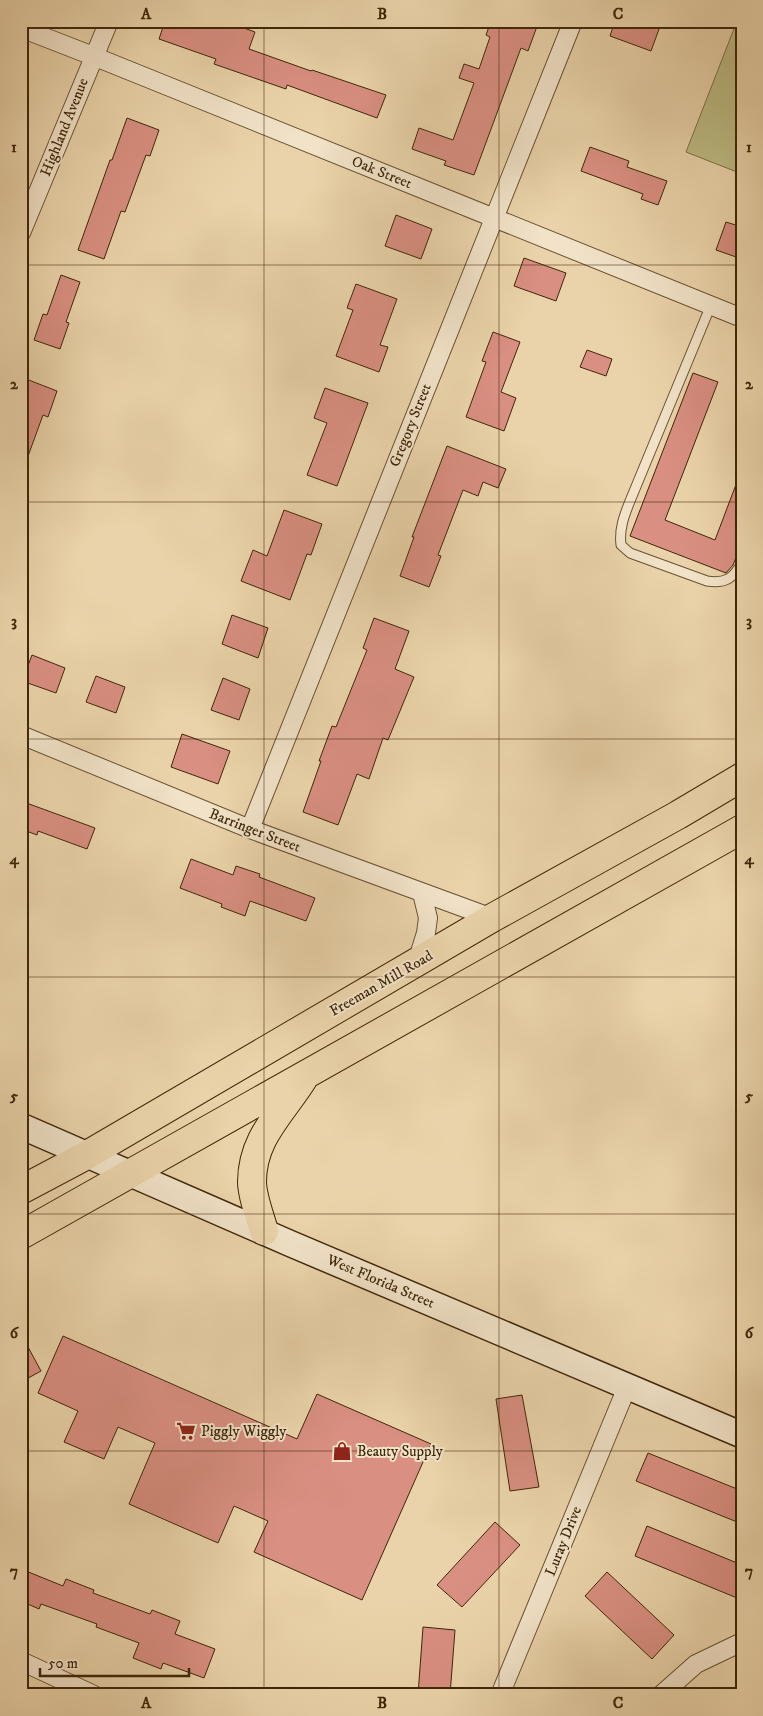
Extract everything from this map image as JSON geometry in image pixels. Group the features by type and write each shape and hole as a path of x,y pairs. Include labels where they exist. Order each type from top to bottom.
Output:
{"main road":[{"name":"Freeman Mill Road","path":"21,1190 87,1155 492,918 678,815 742,777"},
{"path":"21,1235 742,829"},
{"path":"264,1231 252,1184 254,1156 267,1129 289,1102 306,1075"},
{"name":"West Florida Street","path":"21,1126 742,1435"}],"street":[{"name":"Highland Avenue","path":"21,233 108,21"},
{"name":"Gregory Street","path":"250,829 493,217 573,21"},
{"name":"Oak Street","path":"21,28 742,318"},
{"name":"Barringer Street","path":"21,735 250,829 492,918"},
{"path":"417,962 426,933 428,918 422,893"},
{"name":"Luray Drive","path":"500,1695 627,1387"},
{"path":"661,1695 696,1664 742,1642"},
{"path":"21,1661 94,1695"}],"lane":[{"path":"710,305 630,501 621,526 621,545 630,553 707,582 716,583 726,580 735,574 742,563"}],"shaded area":[{"path":"737,21 742,21 742,174 686,152"}],"building":[{"path":"165,21 225,21 255,32 249,49 386,95 377,118 287,85 286,89 214,64 216,59 159,39"},
{"path":"491,21 539,21 528,51 521,48 474,175 444,165 446,161 412,149 419,128 453,140 474,83 459,78 464,64 479,69 490,37 486,35"},
{"path":"615,21 662,21 651,51 610,36"},
{"path":"127,118 159,130 150,156 146,155 125,212 121,211 104,259 78,250"},
{"path":"590,147 629,161 627,167 667,181 658,205 641,199 643,194 581,171"},
{"path":"396,215 432,229 421,259 385,246"},
{"path":"726,222 742,227 742,259 716,250"},
{"path":"524,258 566,273 556,301 514,286"},
{"path":"61,275 80,282 66,322 69,323 60,349 34,340 43,314 47,315"},
{"path":"356,284 397,299 380,345 388,347 379,372 336,356 353,310 347,308"},
{"path":"493,332 520,342 501,392 516,398 504,431 466,417 486,362 482,361"},
{"path":"587,350 612,359 606,376 580,367"},
{"path":"693,373 718,382 665,520 715,540 740,474 742,474 742,543 733,565 726,573 630,536"},
{"path":"21,377 57,391 48,417 43,415 23,470 21,469"},
{"path":"325,388 368,403 337,486 307,475 327,423 314,418"},
{"path":"447,446 506,469 498,488 483,482 478,496 463,490 438,555 441,556 429,587 400,576 414,537 412,537"},
{"path":"284,510 322,524 311,555 307,554 290,600 241,581 253,550 267,556"},
{"path":"232,615 268,628 258,658 222,644"},
{"path":"374,618 409,631 395,669 414,677 388,740 383,738 369,779 357,774 338,825 303,812 332,726 336,727 367,650 363,648"},
{"path":"32,655 65,668 56,693 22,681"},
{"path":"96,676 125,687 116,713 86,702"},
{"path":"223,678 250,689 239,720 211,710"},
{"path":"182,734 230,751 218,784 171,767"},
{"path":"21,801 95,828 87,849 38,831 37,835 21,829"},
{"path":"191,859 233,875 236,866 260,874 259,877 315,898 306,921 250,901 245,916 221,907 222,904 180,888"},
{"path":"21,1334 41,1371 21,1382"},
{"path":"63,1336 297,1439 317,1394 431,1444 362,1600 254,1552 268,1521 234,1506 218,1543 129,1504 155,1443 118,1427 104,1459 64,1442 78,1411 38,1393"},
{"path":"522,1395 539,1487 510,1491 496,1399"},
{"path":"648,1453 742,1491 742,1524 636,1481"},
{"path":"495,1522 520,1545 462,1607 437,1585"},
{"path":"647,1526 742,1565 742,1600 635,1556"},
{"path":"21,1569 63,1586 66,1579 94,1590 93,1593 150,1614 152,1610 180,1621 175,1634 215,1649 204,1678 163,1663 161,1669 133,1658 139,1643 96,1627 97,1624 41,1604 39,1609 21,1601"},
{"path":"607,1572 674,1635 652,1659 585,1596"},
{"path":"423,1627 455,1630 450,1695 418,1695"}],"place":[{"name":"Piggly Wiggly","path":"186,1431"},
{"name":"Beauty Supply","path":"342,1451"}]}
